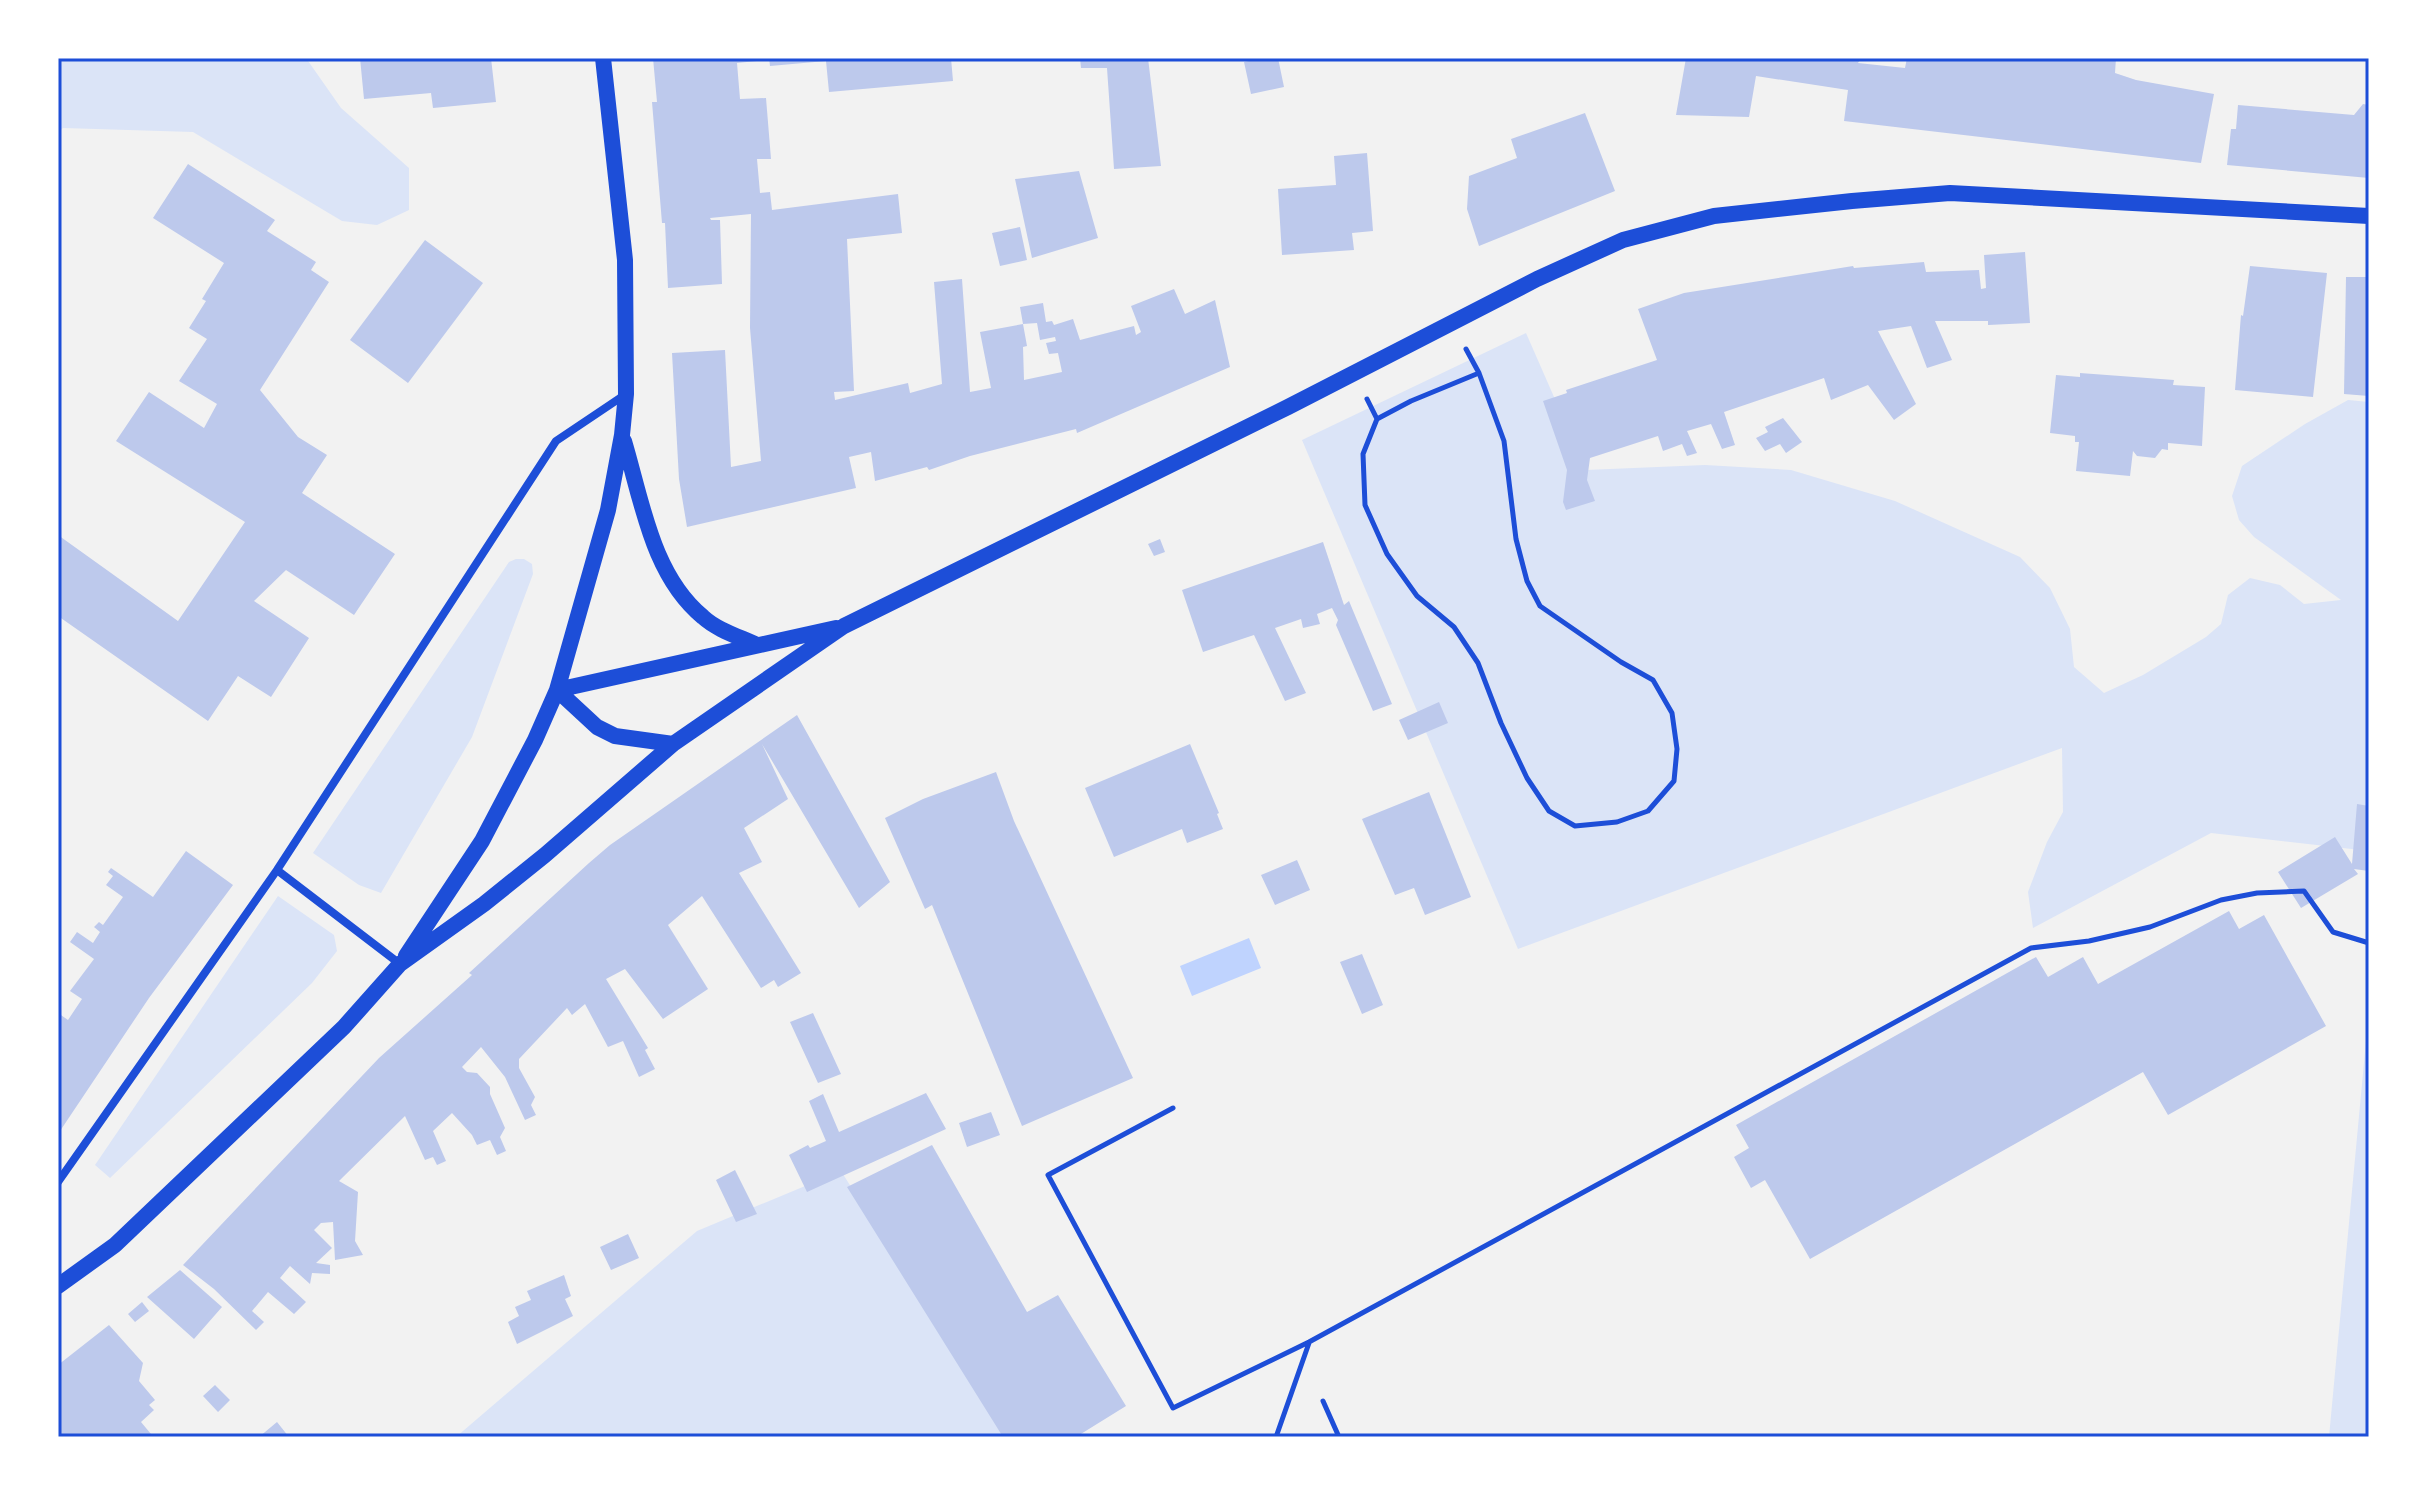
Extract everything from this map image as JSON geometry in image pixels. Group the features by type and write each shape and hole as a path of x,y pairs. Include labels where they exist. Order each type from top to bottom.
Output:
{"main road":[{"path":"58,1286 115,1245 148,1214 344,1027 400,964 482,841 535,740 557,690 597,551 622,435 626,394 625,260 603,58"},
{"path":"400,964 484,904 673,744 844,626 1288,407 1537,279 1623,240 1700,219 1950,193 2369,216"},
{"path":"622,435 655,547 668,579 703,618 757,645"},
{"path":"557,690 844,626"},
{"path":"557,690 597,727 615,736 673,744"}],"street":[{"path":"58,1182 277,870 556,441 626,394"},
{"path":"277,870 400,964"}],"path":[{"path":"1479,373 1504,441 1516,539 1527,581 1540,606 1621,662 1653,680 1672,713 1677,749 1674,781 1648,811 1617,822 1575,826 1549,811 1527,778 1478,663 1454,627 1417,596 1387,554 1365,505 1363,454 1377,419 1411,401 1479,373"},
{"path":"1173,1108 1048,1175 1173,1408 1309,1342 2031,948 2089,941 2150,927 2221,900 2257,893 2304,891 2333,932 2369,943"},
{"path":"1276,1437 1309,1342"},
{"path":"1323,1401 1339,1437"}],"shaded area":[{"path":"58,58 306,58 341,108 409,168 409,210 377,225 342,221 193,132 63,128 58,132"},
{"path":"1526,333 1586,470 1705,465 1791,470 1895,501 2020,557 2050,588 2070,629 2074,667 2104,693 2143,675 2206,637 2221,624 2228,595 2250,578 2280,585 2304,604 2341,600 2254,537 2239,520 2232,496 2242,466 2348,400 2369,402 2369,851 2211,833 2033,928 2028,892 2047,842 2063,812 2062,748 1518,949 1302,440"},
{"path":"516,559 532,564 533,574 472,737 381,893 359,885 313,853 509,562"},
{"path":"278,896 334,935 337,951 312,983 110,1178 95,1165"},
{"path":"2369,1009 2369,1437 2329,1437"},
{"path":"841,1171 1009,1437 456,1437 697,1231"}],"water":[{"path":"1249,938 1261,968 1192,996 1180,966"}],"building":[{"path":"360,58 491,58 496,102 433,108 431,93 364,99"},
{"path":"653,58 766,58 737,63 740,99 766,98 771,159 757,159 760,193 770,192 772,210 898,194 902,233 847,239 854,391 834,392 835,400 908,383 910,393 942,384 934,282 962,279 970,392 991,388 980,332 1023,324 1020,307 1043,303 1046,322 1052,321 1054,325 1073,319 1080,340 1134,326 1136,335 1141,332 1131,306 1174,289 1185,314 1215,300 1230,367 1077,433 1076,429 970,456 929,470 927,467 875,481 871,452 849,457 856,488 687,527 679,479 672,353 725,350 731,467 761,461 750,328 751,214 710,218 720,220 722,284 668,288 665,223 662,223 652,102 657,102","holes":["1037,323 1040,340 1055,337 1056,341 1046,343 1049,354 1058,353 1062,372 1024,380 1023,347 1027,346 1023,324"]},
{"path":"769,58 951,58 953,81 829,92 826,61 770,66"},
{"path":"1080,58 1148,58 1161,166 1114,169 1107,68 1081,68"},
{"path":"1278,58 1284,87 1251,94 1244,62"},
{"path":"1686,58 1861,58 1858,63 1905,68 1907,58 1966,61 1967,58 2116,58 2115,73 2136,80 2214,94 2201,163 1844,121 1848,90 1756,76 1749,117 1676,115"},
{"path":"2363,104 2369,105 2369,178 2227,165 2231,129 2236,129 2238,105 2354,115"},
{"path":"1585,113 1615,191 1479,246 1467,209 1469,176 1517,158 1511,139"},
{"path":"1367,153 1373,231 1352,233 1354,250 1282,255 1278,189 1336,185 1334,156"},
{"path":"188,164 275,220 267,231 316,262 311,270 329,282 260,390 298,437 327,455 302,493 395,554 354,615 286,570 254,601 309,638 271,697 238,676 208,721 58,616 58,535 178,621 245,522 116,441 149,392 204,428 217,404 179,381 207,339 189,328 224,263 153,218"},
{"path":"1079,171 1098,238 1032,258 1015,179"},
{"path":"1020,227 1027,260 1000,266 992,233"},
{"path":"425,240 483,283 408,383 350,340"},
{"path":"2025,252 2030,323 1988,325 1988,321 1935,321 1952,360 1927,368 1911,326 1878,331 1916,404 1894,420 1868,385 1831,400 1824,378 1724,412 1735,445 1722,449 1711,424 1687,431 1697,453 1687,456 1682,444 1663,451 1658,436 1590,458 1587,480 1595,501 1566,510 1563,502 1567,470 1543,401 1567,393 1566,390 1657,360 1638,309 1684,293 1853,266 1924,262 1926,272 1979,270 1981,289 1986,288 1984,255"},
{"path":"2250,266 2327,273 2313,397 2235,390 2241,315"},
{"path":"2346,277 2369,277 2369,396 2344,394"},
{"path":"2080,373 2174,380 2173,385 2205,387 2202,446 2168,443 2168,450 2162,449 2155,458 2137,456 2133,451 2130,476 2076,471 2079,442 2075,442 2075,436 2050,433 2056,375 2080,377"},
{"path":"1783,418 1802,442 1786,453 1780,444 1765,451 1756,438 1768,432 1765,427"},
{"path":"1160,539 1165,552 1154,556 1148,544"},
{"path":"1323,542 1344,605 1349,601 1392,704 1373,711 1336,625 1338,620 1332,608 1317,614 1320,624 1303,628 1301,619 1275,628 1306,693 1285,701 1254,635 1203,652 1182,590"},
{"path":"1439,702 1448,723 1408,740 1399,720"},
{"path":"797,715 890,882 859,908 762,744 788,799 744,828 762,862 739,873 801,973 778,987 774,980 761,988 702,896 668,925 708,989 663,1019 625,969 606,979 648,1048 645,1050 655,1069 639,1077 623,1041 608,1047 585,1004 572,1015 567,1008 519,1059 519,1068 535,1097 531,1105 536,1115 525,1120 505,1077 481,1047 462,1067 467,1072 477,1073 490,1087 490,1094 505,1128 500,1137 506,1151 497,1155 490,1140 477,1145 452,1113 433,1131 446,1161 437,1165 433,1157 425,1160 405,1116 339,1181 358,1192 355,1241 363,1255 335,1260 333,1222 321,1223 314,1230 332,1248 316,1263 330,1265 330,1274 312,1273 310,1284 290,1266 280,1278 306,1302 294,1314 268,1292 252,1311 264,1322 256,1330 214,1289 183,1265 379,1058 472,975 469,973 589,863 610,845"},
{"path":"1190,744 1223,829 1187,843 1182,829 1114,857 1085,788"},
{"path":"996,772 1014,821 1133,1078 1022,1126 932,905 925,909 885,818 923,799"},
{"path":"1429,792 1471,897 1425,915 1414,888 1395,895 1362,819"},
{"path":"2357,804 2369,806 2369,871 2354,869 2358,874 2301,908 2278,872 2335,837 2352,864"},
{"path":"186,851 233,885 149,998 58,1134 58,1013 68,1020 82,999 70,991 94,959 70,942 77,932 93,943 100,932 94,927 99,922 103,925 123,897 106,885 113,876 108,872 111,868 153,897"},
{"path":"1297,860 1310,890 1275,905 1261,875"},
{"path":"2229,911 2239,929 2264,915 2326,1026 2168,1115 2143,1072 1810,1259 1765,1180 1751,1188 1734,1157 1749,1148 1736,1125 2036,957 2048,977 2083,957 2098,984"},
{"path":"1362,954 1383,1005 1362,1014 1340,962"},
{"path":"813,1013 841,1074 818,1083 790,1022"},
{"path":"926,1093 946,1129 807,1192 789,1155 808,1145 810,1148 826,1141 809,1101 823,1094 839,1132"},
{"path":"991,1112 1000,1135 967,1147 959,1123"},
{"path":"932,1145 1027,1312 1058,1295 1126,1406 1076,1437 1003,1437 847,1187"},
{"path":"735,1170 757,1214 736,1222 716,1180"},
{"path":"628,1234 639,1258 611,1270 600,1247"},
{"path":"180,1270 222,1307 194,1339 147,1297"},
{"path":"564,1275 571,1296 565,1299 573,1316 517,1344 508,1322 519,1316 515,1307 531,1300 527,1291"},
{"path":"142,1302 149,1311 135,1322 128,1314"},
{"path":"109,1325 143,1363 139,1381 155,1400 149,1405 154,1410 141,1422 151,1434 147,1437 58,1437 58,1365"},
{"path":"215,1385 230,1400 218,1412 203,1396"},
{"path":"277,1422 289,1437 259,1437"}]}
